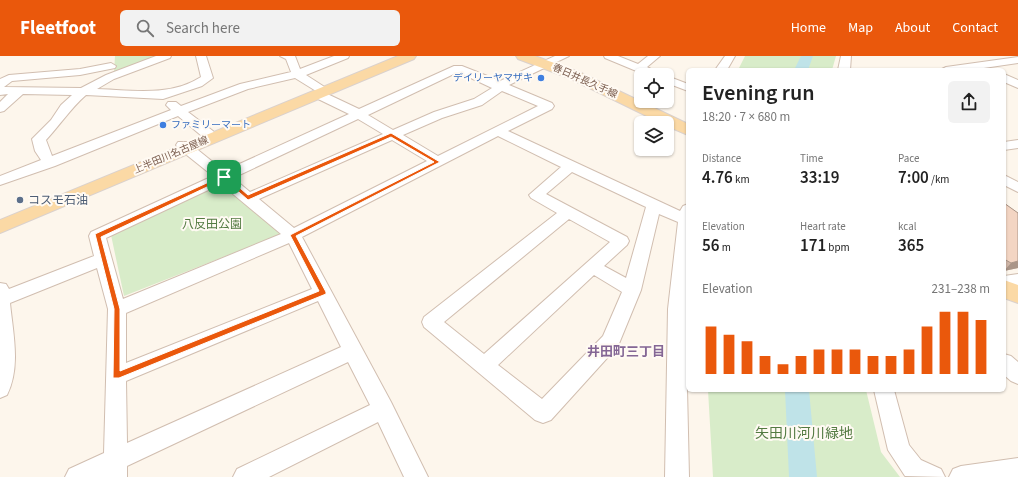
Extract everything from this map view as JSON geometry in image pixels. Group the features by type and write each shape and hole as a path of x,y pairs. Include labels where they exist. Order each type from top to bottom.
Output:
{"main road":[{"name":"上半田川名古屋線","path":"0,227 318,91 394,56"},
{"name":"上半田川名古屋線","path":"0,221 185,147 208,134 409,56"},
{"name":"春日井長久手線","path":"523,56 574,75 686,129"},
{"path":"1006,289 1018,295"}],"street":[{"path":"0,85 9,78 80,72 163,56"},
{"path":"0,91 44,90 80,93 163,95 198,84 207,78 201,56"},
{"path":"285,56 290,58 298,74 318,91 438,162"},
{"path":"0,182 244,86 298,74 344,56"},
{"path":"248,198 438,115 478,102 498,90 501,85 564,56"},
{"path":"609,56 639,68 655,56"},
{"path":"722,68 730,56"},
{"path":"844,68 846,56"},
{"path":"965,56 986,68 1018,60"},
{"path":"50,163 42,151 39,139 56,122 65,108 111,66"},
{"path":"115,468 117,309 98,236 458,68 548,106 293,235 117,309"},
{"path":"1006,78 1018,85"},
{"path":"674,82 686,87"},
{"path":"0,108 19,91"},
{"path":"163,95 178,111 208,134"},
{"path":"499,132 654,205 686,214"},
{"path":"1006,146 1018,144"},
{"path":"185,147 224,177 293,235 383,409 415,476"},
{"path":"484,366 621,241 536,195 571,166"},
{"path":"1006,179 1018,188"},
{"path":"568,212 431,322 543,413 611,341 632,290 648,234 654,205"},
{"path":"677,477 676,349 683,232 686,218"},
{"path":"0,389 6,356 0,296 104,259"},
{"path":"593,267 632,290"},
{"path":"1006,282 1018,280"},
{"path":"116,376 323,292"},
{"path":"77,477 115,468 352,351"},
{"path":"1006,364 1018,374"},
{"path":"884,392 899,450 914,468 933,477"},
{"path":"245,477 383,409"},
{"path":"961,477 1018,470"}],"green space":[{"path":"115,56 157,56 119,72 114,72"},
{"path":"745,56 836,56 833,68 739,68"},
{"name":"八反田公園","path":"222,181 282,234 124,296 111,235"},
{"name":"矢田川河川緑地","path":"708,392 866,392 881,452 900,477 713,477"}],"building":[{"path":"1006,204 1018,213 1018,261 1011,263 1006,260"}],"waterway":[{"path":"802,68 807,56"},
{"path":"797,392 803,477"}],"place":[{"name":"デイリーヤマザキ","path":"541,78"},
{"name":"ファミリーマート","path":"163,125"},
{"name":"コスモ石油","path":"20,200"}],"district":[{"name":"井田町三丁目","path":"626,352"}],"route":[{"path":"391,135 438,162 293,235 323,292 116,376 117,309 98,236 224,177 248,198 391,135"}]}
